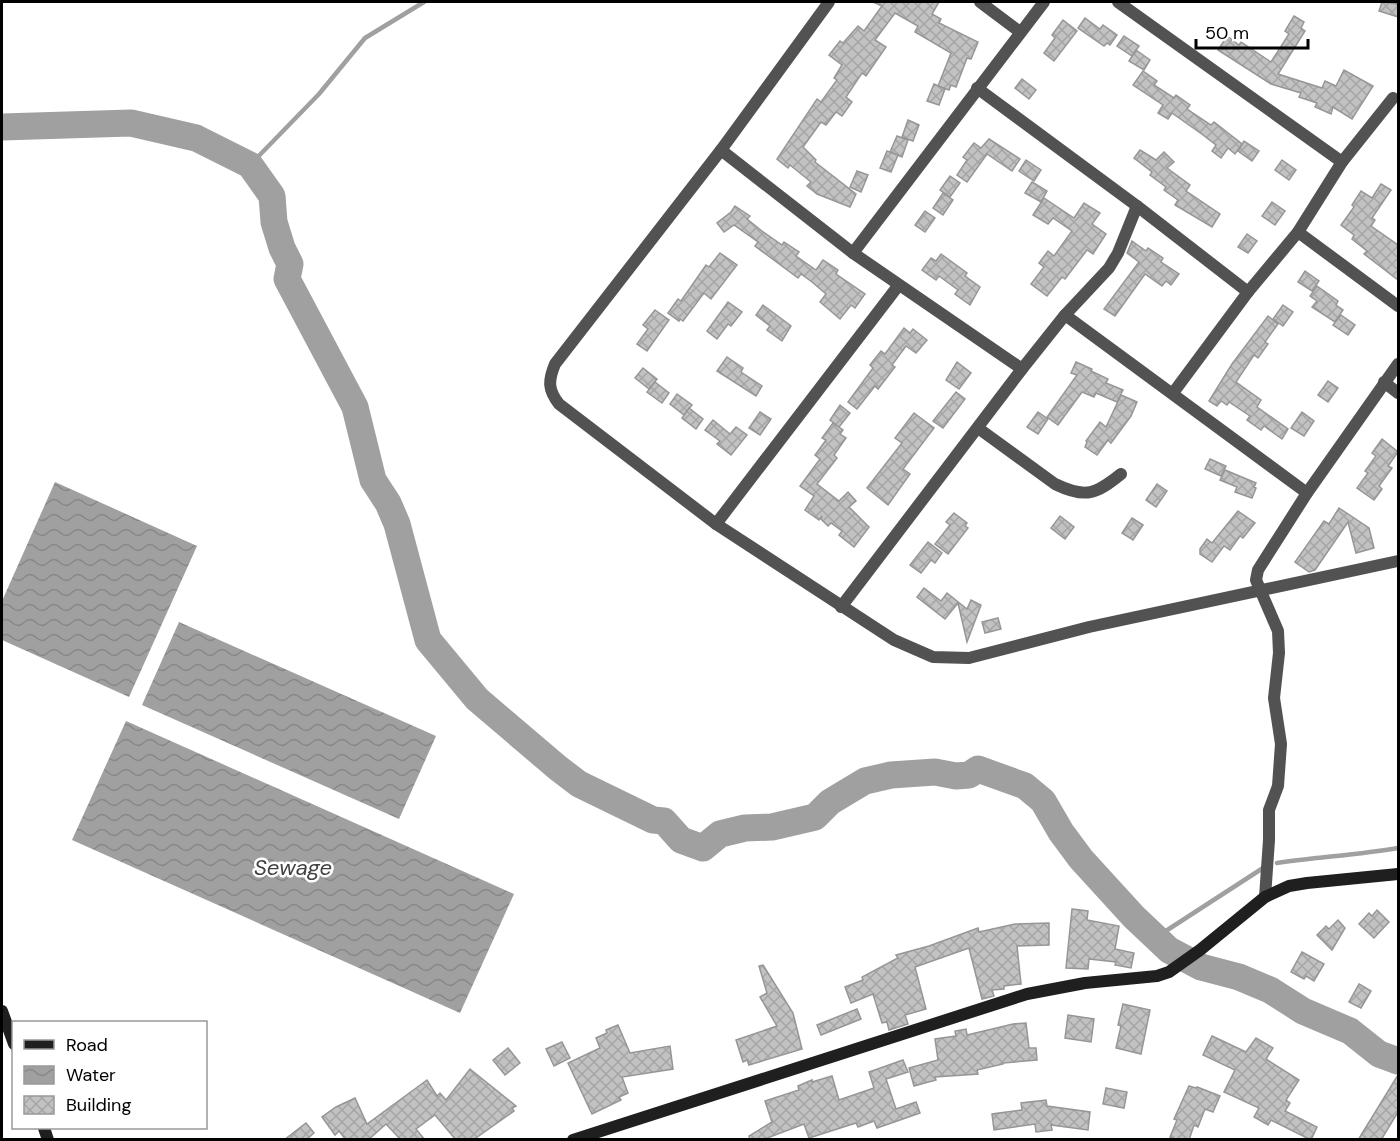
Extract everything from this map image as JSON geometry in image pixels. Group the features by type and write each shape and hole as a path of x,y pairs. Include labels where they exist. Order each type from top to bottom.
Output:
{"street":[{"path":"829,2 721,150 555,364 549,379 550,393 559,404 716,524 894,640 933,657 969,658 1089,627 1398,561"},
{"path":"980,2 1020,32"},
{"path":"853,253 1044,2"},
{"path":"1118,2 1341,162"},
{"path":"977,88 1137,206 1248,292"},
{"path":"1173,393 1248,292 1298,232 1341,162 1393,98"},
{"path":"721,150 898,286 1022,369"},
{"path":"841,607 1022,369 1065,315 1109,268 1118,253 1137,206"},
{"path":"1298,232 1398,306"},
{"path":"716,524 898,286"},
{"path":"1065,315 1307,493"},
{"path":"1265,897 1269,810 1278,786 1281,744 1274,698 1279,653 1278,632 1256,580 1258,570 1307,493 1398,364"},
{"path":"1384,382 1398,393"},
{"path":"978,428 1055,484 1068,490 1090,493 1103,489 1121,474"},
{"path":"573,1140 1027,994 1085,983 1146,978 1169,972 1265,897 1289,886 1398,874"},
{"path":"2,1011 12,1038"}],"water":[{"path":"55,482 197,546 129,697 2,640 2,601"},
{"name":"Sewage","path":"179,622 436,736 399,819 142,705"},
{"name":"Sewage","path":"126,721 514,894 460,1013 72,840"}],"building":[{"path":"873,2 939,2 932,14 941,19 939,23 978,42 971,59 967,58 956,87 951,85 949,90 938,86 951,53 915,32 918,26 895,13 875,40 886,47 866,76 862,73 846,97 852,102 842,116 836,112 826,125 821,122 803,147 816,160 815,162 856,194 850,207 817,194 807,186 811,182 790,165 788,168 777,159 817,99 821,102 837,80 834,78 842,65 829,55 840,41 843,43 858,26 864,31 882,6"},
{"path":"1382,2 1398,4 1398,17 1379,11"},
{"path":"1294,16 1304,22 1301,28 1305,31 1278,74 1322,88 1325,81 1336,86 1344,70 1373,86 1352,119 1333,107 1331,114 1315,107 1317,103 1299,97 1301,93 1271,84 1218,50 1227,36 1239,45 1241,42 1271,62 1289,34 1285,31"},
{"path":"1085,18 1100,29 1103,25 1117,35 1110,45 1107,43 1104,46 1078,28"},
{"path":"1063,20 1077,31 1054,61 1044,53 1055,38 1052,35"},
{"path":"1124,36 1139,46 1132,56 1117,46"},
{"path":"1136,50 1150,60 1144,70 1129,61"},
{"path":"1143,71 1157,81 1154,85 1174,98 1176,95 1190,105 1187,109 1211,125 1214,122 1242,144 1235,154 1228,148 1221,158 1212,151 1216,145 1203,135 1172,113 1168,119 1158,113 1163,105 1133,85"},
{"path":"1022,79 1036,90 1029,99 1015,88"},
{"path":"934,84 945,89 939,105 927,101"},
{"path":"908,120 919,125 913,141 902,137"},
{"path":"897,136 908,140 902,157 890,152"},
{"path":"989,139 1020,159 1012,171 987,154 967,182 957,175 967,160 963,157 974,143 981,148"},
{"path":"1244,141 1259,151 1252,161 1238,151"},
{"path":"1140,150 1156,160 1164,152 1174,162 1167,168 1190,185 1186,191 1220,214 1212,227 1175,205 1178,200 1164,190 1166,187 1150,175 1152,172 1134,158"},
{"path":"887,151 898,155 891,172 880,168"},
{"path":"1026,160 1041,170 1034,181 1019,171"},
{"path":"1282,160 1296,170 1289,180 1275,170"},
{"path":"857,171 868,175 861,192 850,187"},
{"path":"950,176 960,183 950,197 940,190"},
{"path":"1032,182 1047,191 1041,202 1025,193"},
{"path":"1381,184 1391,190 1372,218 1375,220 1371,226 1398,245 1398,280 1364,254 1367,251 1352,239 1354,235 1341,225 1354,207 1352,205 1361,191 1372,198"},
{"path":"943,193 953,200 943,215 933,208"},
{"path":"1044,198 1074,218 1084,203 1100,213 1092,224 1106,234 1093,254 1087,250 1065,279 1062,277 1047,296 1031,284 1044,267 1039,263 1048,251 1054,256 1072,231 1053,218 1048,224 1033,215"},
{"path":"1272,202 1285,211 1275,225 1262,216"},
{"path":"735,206 750,216 747,219 762,231 782,245 784,242 799,252 796,256 816,270 823,260 838,270 836,274 865,294 855,308 851,305 840,319 820,302 826,294 812,282 801,274 798,278 755,246 758,242 734,225 724,232 717,223"},
{"path":"925,211 935,218 925,232 915,225"},
{"path":"1247,234 1257,241 1248,253 1238,247"},
{"path":"1132,241 1146,251 1148,248 1163,258 1161,262 1179,274 1171,285 1166,281 1162,286 1145,274 1115,316 1104,309 1139,262 1127,253"},
{"path":"720,253 737,265 711,299 704,293 683,321 680,319 679,321 668,313 678,299 681,301 706,265 709,267"},
{"path":"941,254 967,273 965,276 980,287 970,305 955,294 958,290 939,276 936,280 922,270 931,258 936,261"},
{"path":"1305,271 1319,281 1312,291 1298,282"},
{"path":"1317,286 1338,301 1336,305 1343,310 1335,322 1312,307 1317,301 1310,296"},
{"path":"728,302 742,312 731,326 728,324 717,339 707,331"},
{"path":"763,305 791,326 782,341 767,330 770,326 756,315"},
{"path":"1283,305 1293,312 1283,326 1273,319"},
{"path":"655,310 669,320 647,351 637,344 648,329 643,325"},
{"path":"1341,315 1355,325 1348,335 1333,325"},
{"path":"1268,316 1278,324 1265,342 1268,344 1258,358 1254,355 1236,382 1261,400 1257,407 1288,429 1282,439 1264,426 1261,430 1247,420 1250,416 1229,402 1227,405 1221,401 1217,406 1209,401 1232,364"},
{"path":"904,328 910,333 913,329 927,340 916,353 906,346 892,365 895,367 878,389 875,386 857,409 848,402 873,368 870,365 881,351 885,354"},
{"path":"727,357 743,368 741,372 762,386 756,396 717,371"},
{"path":"957,362 971,373 959,389 946,380"},
{"path":"1076,362 1108,379 1106,383 1123,390 1117,402 1096,393 1094,397 1082,392 1058,425 1047,417 1077,375 1071,373"},
{"path":"643,368 657,379 649,389 635,378"},
{"path":"1328,381 1338,388 1328,402 1318,395"},
{"path":"655,382 669,393 662,403 647,392"},
{"path":"956,392 965,399 943,428 933,421"},
{"path":"677,394 692,405 684,415 670,404"},
{"path":"1121,395 1137,402 1131,416 1111,443 1108,440 1097,455 1085,447 1086,441 1100,422 1106,427"},
{"path":"840,405 850,413 839,427 830,420"},
{"path":"689,408 703,419 696,429 682,418"},
{"path":"760,412 771,419 760,435 749,428"},
{"path":"1038,412 1048,419 1038,434 1027,427"},
{"path":"1302,412 1314,421 1304,436 1291,428"},
{"path":"914,413 934,428 903,469 910,474 888,505 867,488 902,443 895,438"},
{"path":"713,420 730,434 736,427 747,435 731,455 717,444 720,441 705,430"},
{"path":"833,423 843,430 840,434 846,438 834,455 837,458 817,484 839,501 848,492 856,501 849,507 869,527 854,547 839,535 842,531 831,523 828,526 821,519 822,516 819,520 805,510 814,496 800,486 820,459 815,455 826,440 822,438"},
{"path":"1382,439 1398,452 1388,466 1392,468 1379,486 1382,489 1374,500 1357,488 1368,473 1365,471 1376,456 1372,453"},
{"path":"1210,459 1226,466 1221,476 1205,469"},
{"path":"1225,470 1256,483 1252,498 1235,492 1237,487 1220,480"},
{"path":"1157,484 1167,491 1156,507 1146,500"},
{"path":"1339,508 1369,528 1374,548 1356,553 1348,522 1315,570 1309,572 1295,562 1324,521 1329,524"},
{"path":"1238,511 1255,523 1243,538 1240,536 1230,550 1224,546 1212,562 1200,554 1200,549 1207,539 1212,543"},
{"path":"954,513 967,523 965,526 968,528 948,554 935,544 950,525 946,522"},
{"path":"1060,516 1074,527 1065,539 1051,528"},
{"path":"1132,518 1143,525 1133,540 1122,533"},
{"path":"928,542 942,553 935,563 931,560 921,573 910,565"},
{"path":"924,588 941,601 947,593 967,609 971,600 981,605 967,642 958,603 945,619 917,597"},
{"path":"998,618 1001,629 985,633 982,622"},
{"path":"1072,909 1088,911 1087,920 1119,926 1115,949 1134,953 1131,968 1115,965 1116,962 1089,959 1088,969 1066,968"},
{"path":"1377,910 1389,922 1374,938 1359,924 1369,913 1372,916"},
{"path":"1338,920 1345,928 1332,950 1317,935 1326,926 1329,929"},
{"path":"1049,923 1049,945 1017,946 1021,984 992,990 994,996 982,999 969,948 915,967 926,1009 905,1015 908,1024 889,1030 887,1022 882,1023 873,994 851,1003 845,987 863,980 862,977 898,958 896,955 978,928 979,932 1015,924"},
{"path":"1302,952 1324,964 1314,981 1291,972"},
{"path":"763,965 793,1013 802,1049 749,1065 747,1060 743,1062 736,1040 777,1026 760,997 767,993 759,966"},
{"path":"1359,984 1371,991 1361,1008 1349,1002"},
{"path":"1123,1004 1150,1010 1141,1054 1116,1048"},
{"path":"857,1009 861,1019 821,1035 817,1025"},
{"path":"1068,1015 1094,1019 1091,1042 1065,1038"},
{"path":"1026,1023 1029,1048 1036,1048 1037,1060 1003,1063 977,1070 978,1074 935,1077 936,1080 914,1086 909,1068 938,1060 935,1039 956,1036 955,1031 966,1029 967,1035"},
{"path":"618,1025 630,1053 670,1046 673,1069 622,1077 628,1093 619,1097 621,1100 592,1114 568,1063 600,1048 596,1038 607,1033 606,1030"},
{"path":"1212,1036 1246,1052 1256,1038 1273,1048 1266,1059 1299,1080 1286,1100 1290,1103 1285,1111 1317,1127 1311,1140 1271,1120 1268,1125 1254,1117 1259,1108 1224,1092 1235,1070 1203,1055"},
{"path":"562,1042 570,1058 554,1066 546,1049"},
{"path":"508,1048 520,1063 505,1075 493,1060"},
{"path":"903,1060 908,1072 886,1079 896,1109 916,1102 920,1113 877,1128 874,1121 858,1127 856,1123 809,1138 804,1124 762,1140 750,1140 749,1136 772,1122 765,1101 799,1090 798,1086 812,1080 812,1082 832,1076 839,1100 874,1088 869,1072"},
{"path":"470,1069 516,1106 512,1108 514,1111 473,1140 456,1140 435,1115 416,1129 425,1140 401,1140 386,1124 368,1140 346,1140 339,1131 335,1135 322,1117 355,1098 367,1124 427,1080 437,1096 440,1093 446,1100"},
{"path":"1398,1075 1398,1112 1381,1140 1358,1140"},
{"path":"1189,1086 1220,1096 1213,1112 1205,1109 1198,1127 1194,1125 1189,1140 1177,1140 1170,1137 1177,1120 1174,1119"},
{"path":"1106,1088 1127,1092 1124,1108 1103,1104"},
{"path":"1046,1100 1047,1106 1090,1112 1088,1130 1051,1125 1052,1130 1036,1132 1035,1124 994,1130 992,1114 1022,1110 1021,1103"},
{"path":"306,1123 314,1133 306,1140 284,1140"}],"waterway":[{"path":"250,165 319,94 365,38 424,2"},
{"path":"2,127 131,123 196,138 250,165 272,196 274,222 290,264 287,279 355,407 373,480 388,503 397,524 428,640 477,699 579,784 653,820 664,821 681,840 703,848 720,834 745,828 772,827 815,817 830,802 865,781 891,775 935,772 956,776 969,775 978,769 1025,786 1043,801 1061,832 1081,859 1134,917 1169,950 1201,967 1239,977 1270,990 1303,1011 1350,1031 1379,1054 1398,1061"},
{"path":"1277,863 1398,848"},
{"path":"1155,938 1263,868"}]}
